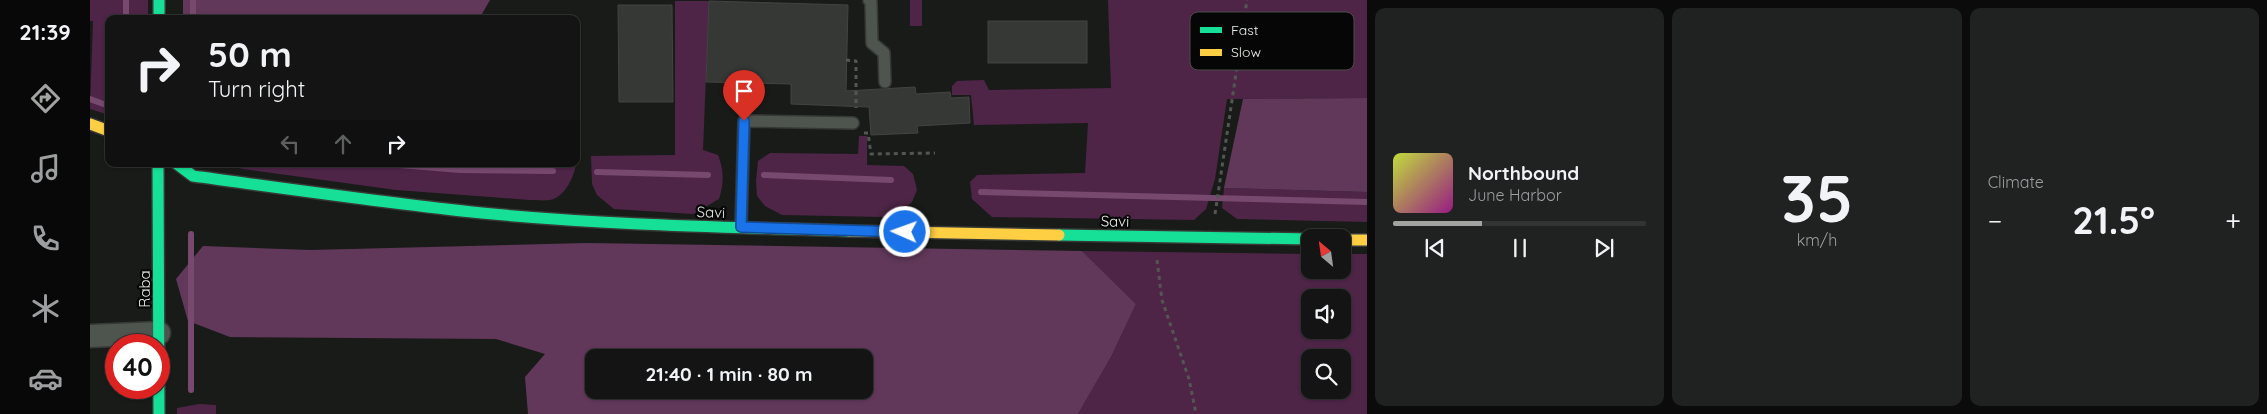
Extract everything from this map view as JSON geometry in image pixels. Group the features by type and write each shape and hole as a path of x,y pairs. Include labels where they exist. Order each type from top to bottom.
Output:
{"street":[{"path":"159,0 159,15"},
{"path":"90,124 105,130"},
{"name":"Raba","path":"158,167 159,414"},
{"name":"Savi","path":"181,167 193,176 374,201 576,220 741,227 1301,239"},
{"path":"1351,240 1367,240"},
{"path":"90,336 159,333"}],"lane":[{"path":"869,0 871,2 872,43 884,53 885,82"},
{"path":"741,227 744,121 853,123"}],"path":[{"path":"846,60 856,61 856,109 853,109 854,133 868,133 871,154 935,153"},
{"path":"1216,207 1237,70"},
{"path":"1158,236 1157,264 1162,300 1189,379 1196,414"}],"shaded area":[{"path":"90,0 148,0 148,15 105,15 105,114 90,109 93,21 90,21"},
{"path":"183,0 490,0 481,15 183,15"},
{"path":"910,0 922,0 922,26 910,26"},
{"path":"1108,0 1367,0 1367,98 1227,99 1215,179 1206,209 1194,220 992,217 972,199 970,182 977,175 1085,173 1088,123 974,125 971,95 952,95 952,86 957,81 984,80 989,90 1111,88"},
{"path":"675,1 709,1 703,150 718,155 722,172 721,193 719,199 693,214 614,209 597,195 592,184 591,156 675,155"},
{"path":"1367,98 1367,192 1224,188 1243,99"},
{"path":"859,136 867,136 867,165 904,166 913,174 917,190 912,202 901,212 883,217 782,215 765,206 757,196 758,161 770,153 858,154"},
{"path":"235,167 575,167 568,186 560,195 550,200 396,190"},
{"path":"1224,188 1367,192 1367,222 1237,219 1222,208"},
{"path":"586,243 1082,251 1136,304 1111,357 1078,414 528,414 525,377 545,354 496,339 230,337 188,321 176,279 203,246 310,250"},
{"path":"1082,251 1301,254 1301,279 1351,279 1351,254 1367,254 1367,414 1078,414 1111,357 1136,304"},
{"path":"199,404 216,405 216,414 177,414 177,408"}],"building":[{"path":"709,1 848,5 846,91 915,87 916,94 950,92 951,98 969,97 970,123 917,126 918,133 871,135 869,107 791,104 791,84 706,82"},
{"path":"618,5 672,5 673,102 619,102"},
{"path":"988,21 1087,21 1087,63 988,63"}],"waterway":[{"path":"126,0 126,15"},
{"path":"193,0 193,15"},
{"path":"90,99 105,105"},
{"path":"424,167 460,170 553,171"},
{"path":"597,172 708,175"},
{"path":"764,175 891,180"},
{"path":"981,192 1367,202"},
{"path":"191,234 191,390"}],"traffic: fast":[{"path":"159,0 159,15"},
{"path":"158,167 159,414"},
{"path":"181,167 193,176 482,213 620,223 849,231"},
{"path":"1059,235 1301,239"}],"traffic: slow":[{"path":"90,124 105,130"},
{"path":"849,231 1059,235"},
{"path":"1351,240 1367,240"}],"route":[{"path":"744,121 741,227 905,232"}]}
